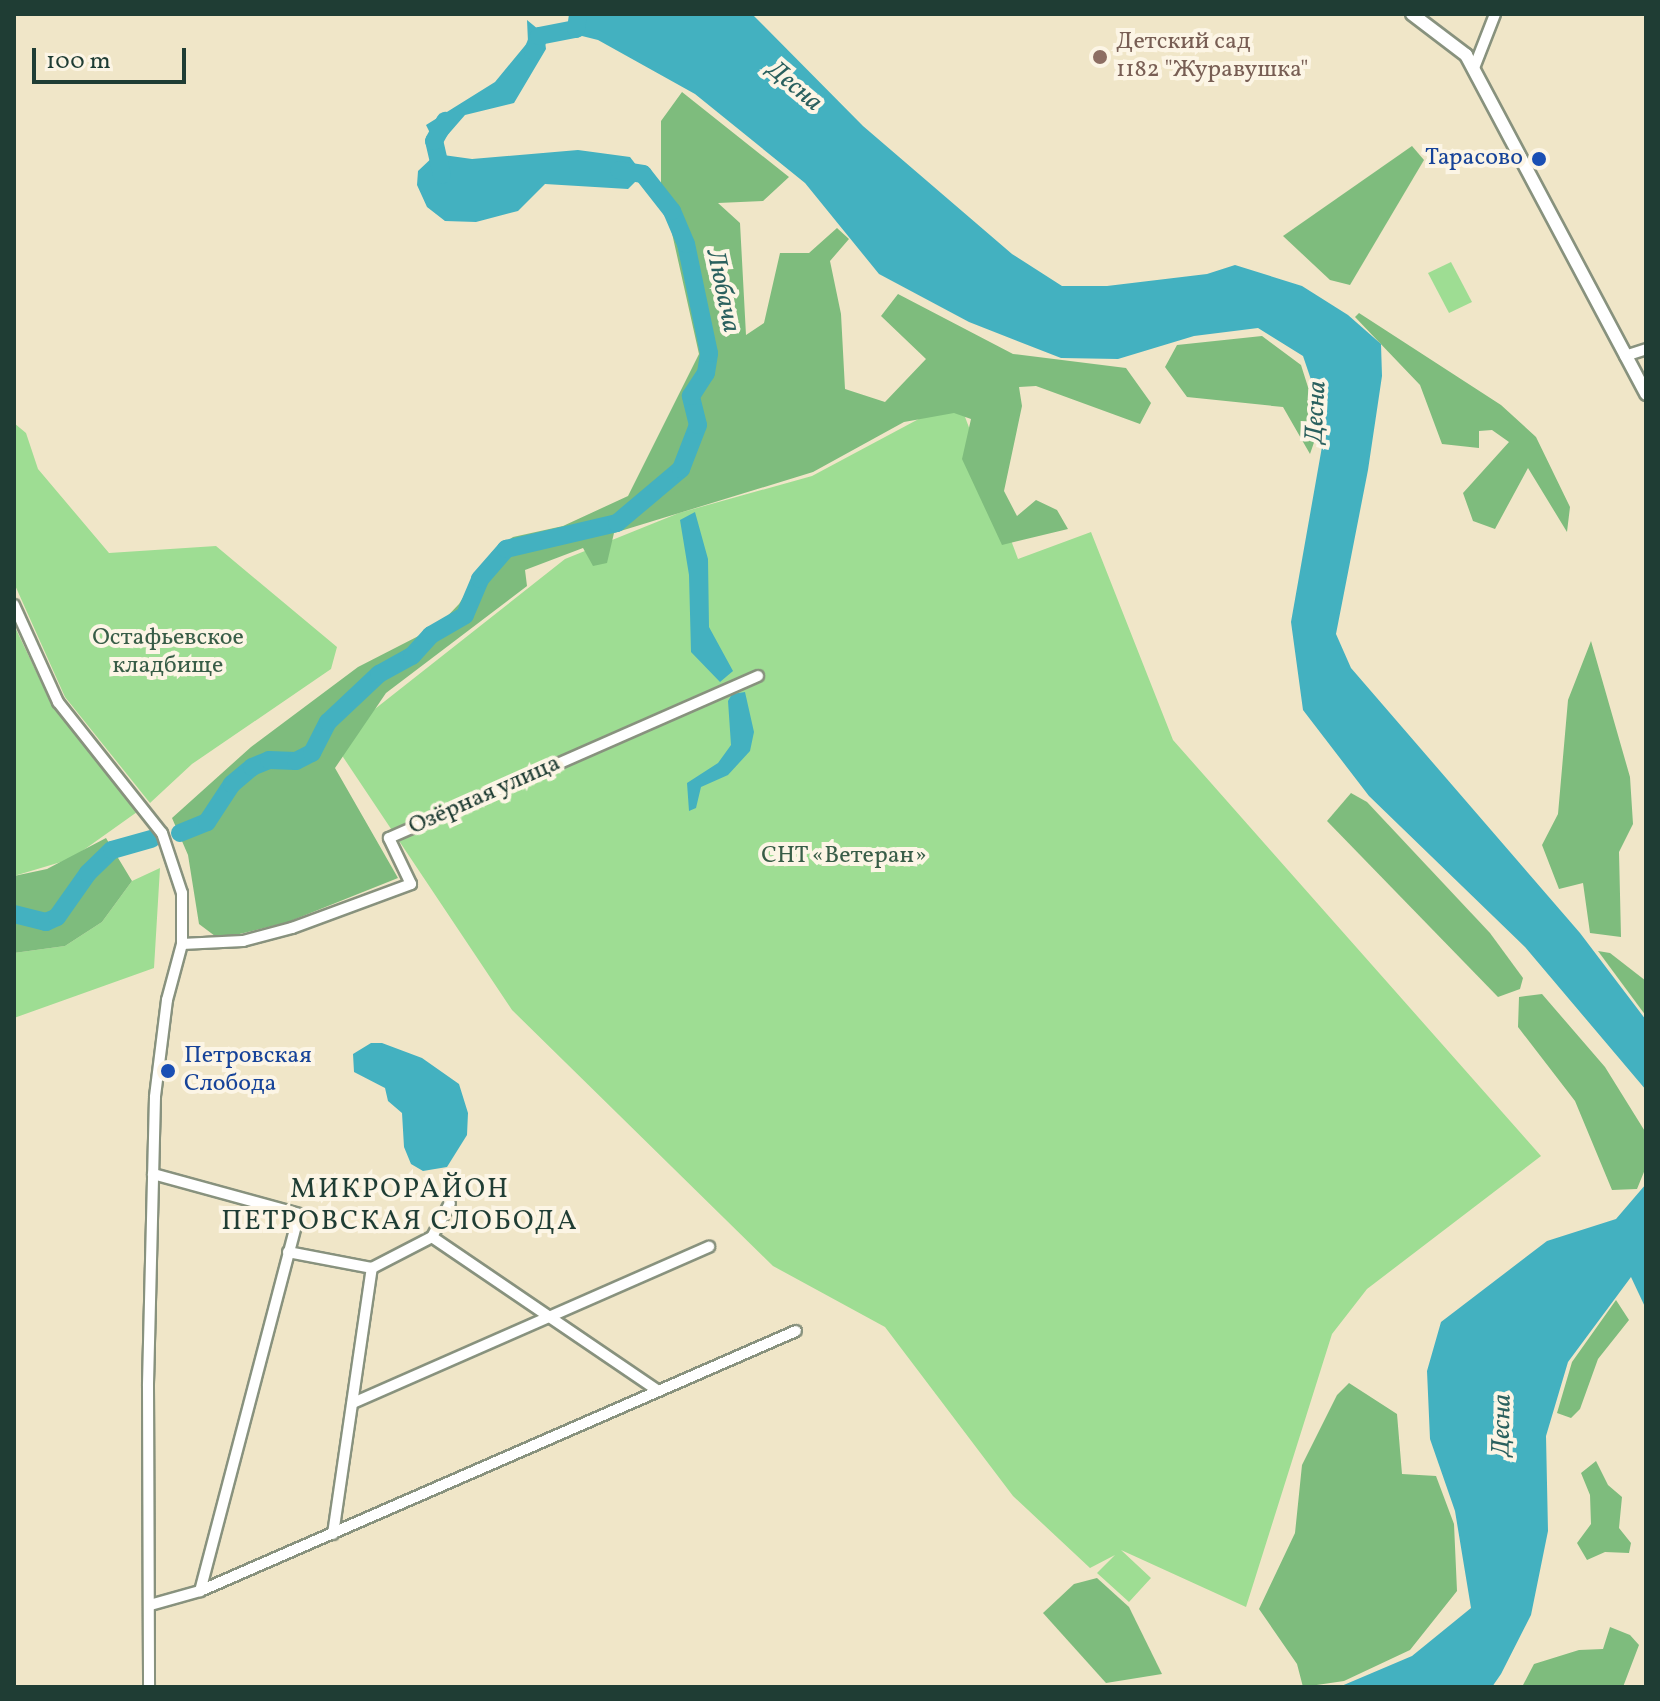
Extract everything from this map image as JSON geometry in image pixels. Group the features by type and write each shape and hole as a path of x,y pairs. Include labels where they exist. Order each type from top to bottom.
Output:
{"street":[{"path":"1412,14 1456,45 1474,68 1646,394"},
{"path":"1474,68 1495,14"},
{"path":"1625,356 1646,349"},
{"path":"14,605 58,702 169,846 182,893 182,944 161,1046 153,1174 149,1687"},
{"name":"Озёрная улица","path":"182,944 243,941 292,928 411,884 389,838 758,676"},
{"path":"153,1174 299,1214 200,1591"},
{"path":"288,1252 372,1268 432,1237 450,1203"},
{"path":"432,1237 659,1391"},
{"path":"353,1403 709,1247"},
{"path":"333,1534 372,1268"},
{"path":"150,1605 200,1591 796,1331"}],"green space":[{"path":"682,92 789,177 763,201 718,203 740,223 746,335 764,323 780,253 809,253 837,228 849,239 830,261 841,314 845,389 885,402 926,359 881,316 898,294 1013,354 1126,368 1151,403 1140,424 1036,386 1019,387 1022,406 1004,491 1017,516 1036,500 1057,510 1068,529 1002,545 962,459 971,419 954,413 904,422 813,472 614,533 607,563 593,566 583,548 525,570 527,586 386,693 335,768 398,878 288,922 219,939 199,924 188,855 172,818 251,747 358,667 438,626 459,604 492,552 513,537 563,526 628,496 699,354 661,184 661,121"},
{"path":"1412,146 1424,160 1350,285 1330,280 1283,236"},
{"path":"1451,262 1472,302 1449,313 1428,273"},
{"path":"1359,313 1501,405 1536,437 1570,507 1567,532 1528,468 1495,529 1473,521 1463,493 1509,442 1492,430 1479,431 1479,448 1442,444 1420,385 1355,317"},
{"path":"1262,336 1301,365 1320,425 1310,454 1283,407 1187,397 1165,367 1177,345"},
{"name":"СНТ «Ветеран»","path":"958,398 1018,559 1091,532 1173,740 1541,1156 1367,1289 1332,1334 1246,1607 1121,1550 1151,1578 1129,1602 1097,1573 1115,1555 1090,1568 1013,1496 885,1327 773,1266 512,1010 333,742 565,559 679,513 812,476"},
{"name":"Остафьевское кладбище","path":"14,423 26,433 38,469 109,553 216,546 337,647 331,669 192,764 150,803 65,697 14,583"},
{"name":"Остафьевское кладбище","path":"14,625 52,705 137,812 71,859 14,876"},
{"path":"1591,641 1630,777 1633,824 1619,852 1621,937 1590,933 1583,883 1559,889 1542,845 1558,814 1568,700"},
{"path":"1351,793 1367,802 1490,933 1523,978 1520,989 1498,997 1327,821"},
{"path":"106,838 132,881 102,922 65,946 14,953 14,876 47,869"},
{"path":"160,868 154,968 14,1018 14,953 65,946 102,922 132,881"},
{"path":"1598,951 1610,953 1646,981 1646,1016"},
{"path":"1542,994 1605,1067 1646,1133 1646,1167 1637,1189 1612,1190 1575,1101 1518,1027 1519,997"},
{"path":"1616,1300 1629,1320 1598,1359 1580,1409 1571,1418 1557,1413 1572,1362"},
{"path":"1349,1383 1397,1414 1402,1474 1436,1476 1454,1524 1457,1591 1410,1650 1344,1681 1303,1687 1297,1664 1259,1609 1295,1533 1302,1465 1337,1395"},
{"path":"1596,1461 1608,1485 1622,1497 1619,1528 1631,1543 1629,1553 1605,1552 1587,1560 1577,1543 1591,1524 1590,1495 1581,1473"},
{"path":"1097,1578 1129,1607 1162,1674 1106,1683 1043,1613 1074,1584"},
{"path":"1610,1627 1630,1635 1639,1645 1623,1687 1522,1687 1534,1664 1579,1650 1603,1649"}],"water":[{"name":"Десна","path":"570,14 752,14 863,126 1012,254 1062,286 1107,286 1207,274 1235,265 1302,286 1348,315 1381,344 1382,376 1368,470 1336,634 1351,668 1580,933 1646,1020 1646,1090 1525,947 1369,796 1303,710 1291,622 1326,424 1303,356 1258,328 1194,336 1118,359 1061,358 969,322 879,274 805,183 695,94 598,40 578,35"},
{"path":"527,20 544,34 546,49 514,103 465,115 445,138 434,141 426,125 495,82 528,42"},
{"path":"578,150 630,157 643,174 628,189 545,184 518,211 476,222 445,221 427,207 417,185 418,171 436,154 472,159"},
{"path":"695,512 708,559 709,627 733,671 720,682 691,652 689,575 680,520"},
{"path":"745,692 754,732 750,751 728,775 701,787 696,808 689,811 687,783 718,763 731,745 728,701 732,694"},
{"path":"371,1043 382,1043 422,1058 459,1084 468,1113 467,1135 447,1167 423,1171 411,1164 404,1147 402,1113 388,1101 385,1088 354,1072 353,1054"},
{"name":"Десна","path":"1646,1184 1646,1309 1631,1277 1568,1362 1546,1436 1548,1531 1531,1615 1501,1674 1492,1687 1339,1687 1412,1656 1471,1608 1455,1511 1430,1439 1427,1371 1441,1322 1547,1241 1616,1219"}],"waterway":[{"name":"Любача","path":"533,51 539,36 576,29 578,14"},
{"name":"Любача","path":"442,175 434,141 445,121"},
{"name":"Любача","path":"180,833 207,822 232,784 252,767 269,760 296,761 312,753 328,722 379,674 412,656 431,635 465,615 480,579 506,549 617,523 681,469 698,425 691,396 706,373 709,353 686,244 672,211 643,174 619,170"},
{"name":"Любача","path":"14,914 46,922 57,917 88,873 112,850 151,839"}],"place":[{"name":"Детский сад 1182 \"Журавушка\"","path":"1100,57"},
{"name":"Тарасово","path":"1539,159"},
{"name":"Петровская Слобода","path":"168,1071"}],"district":[{"name":"МИКРОРАЙОН ПЕТРОВСКАЯ СЛОБОДА","path":"400,1206"}]}
